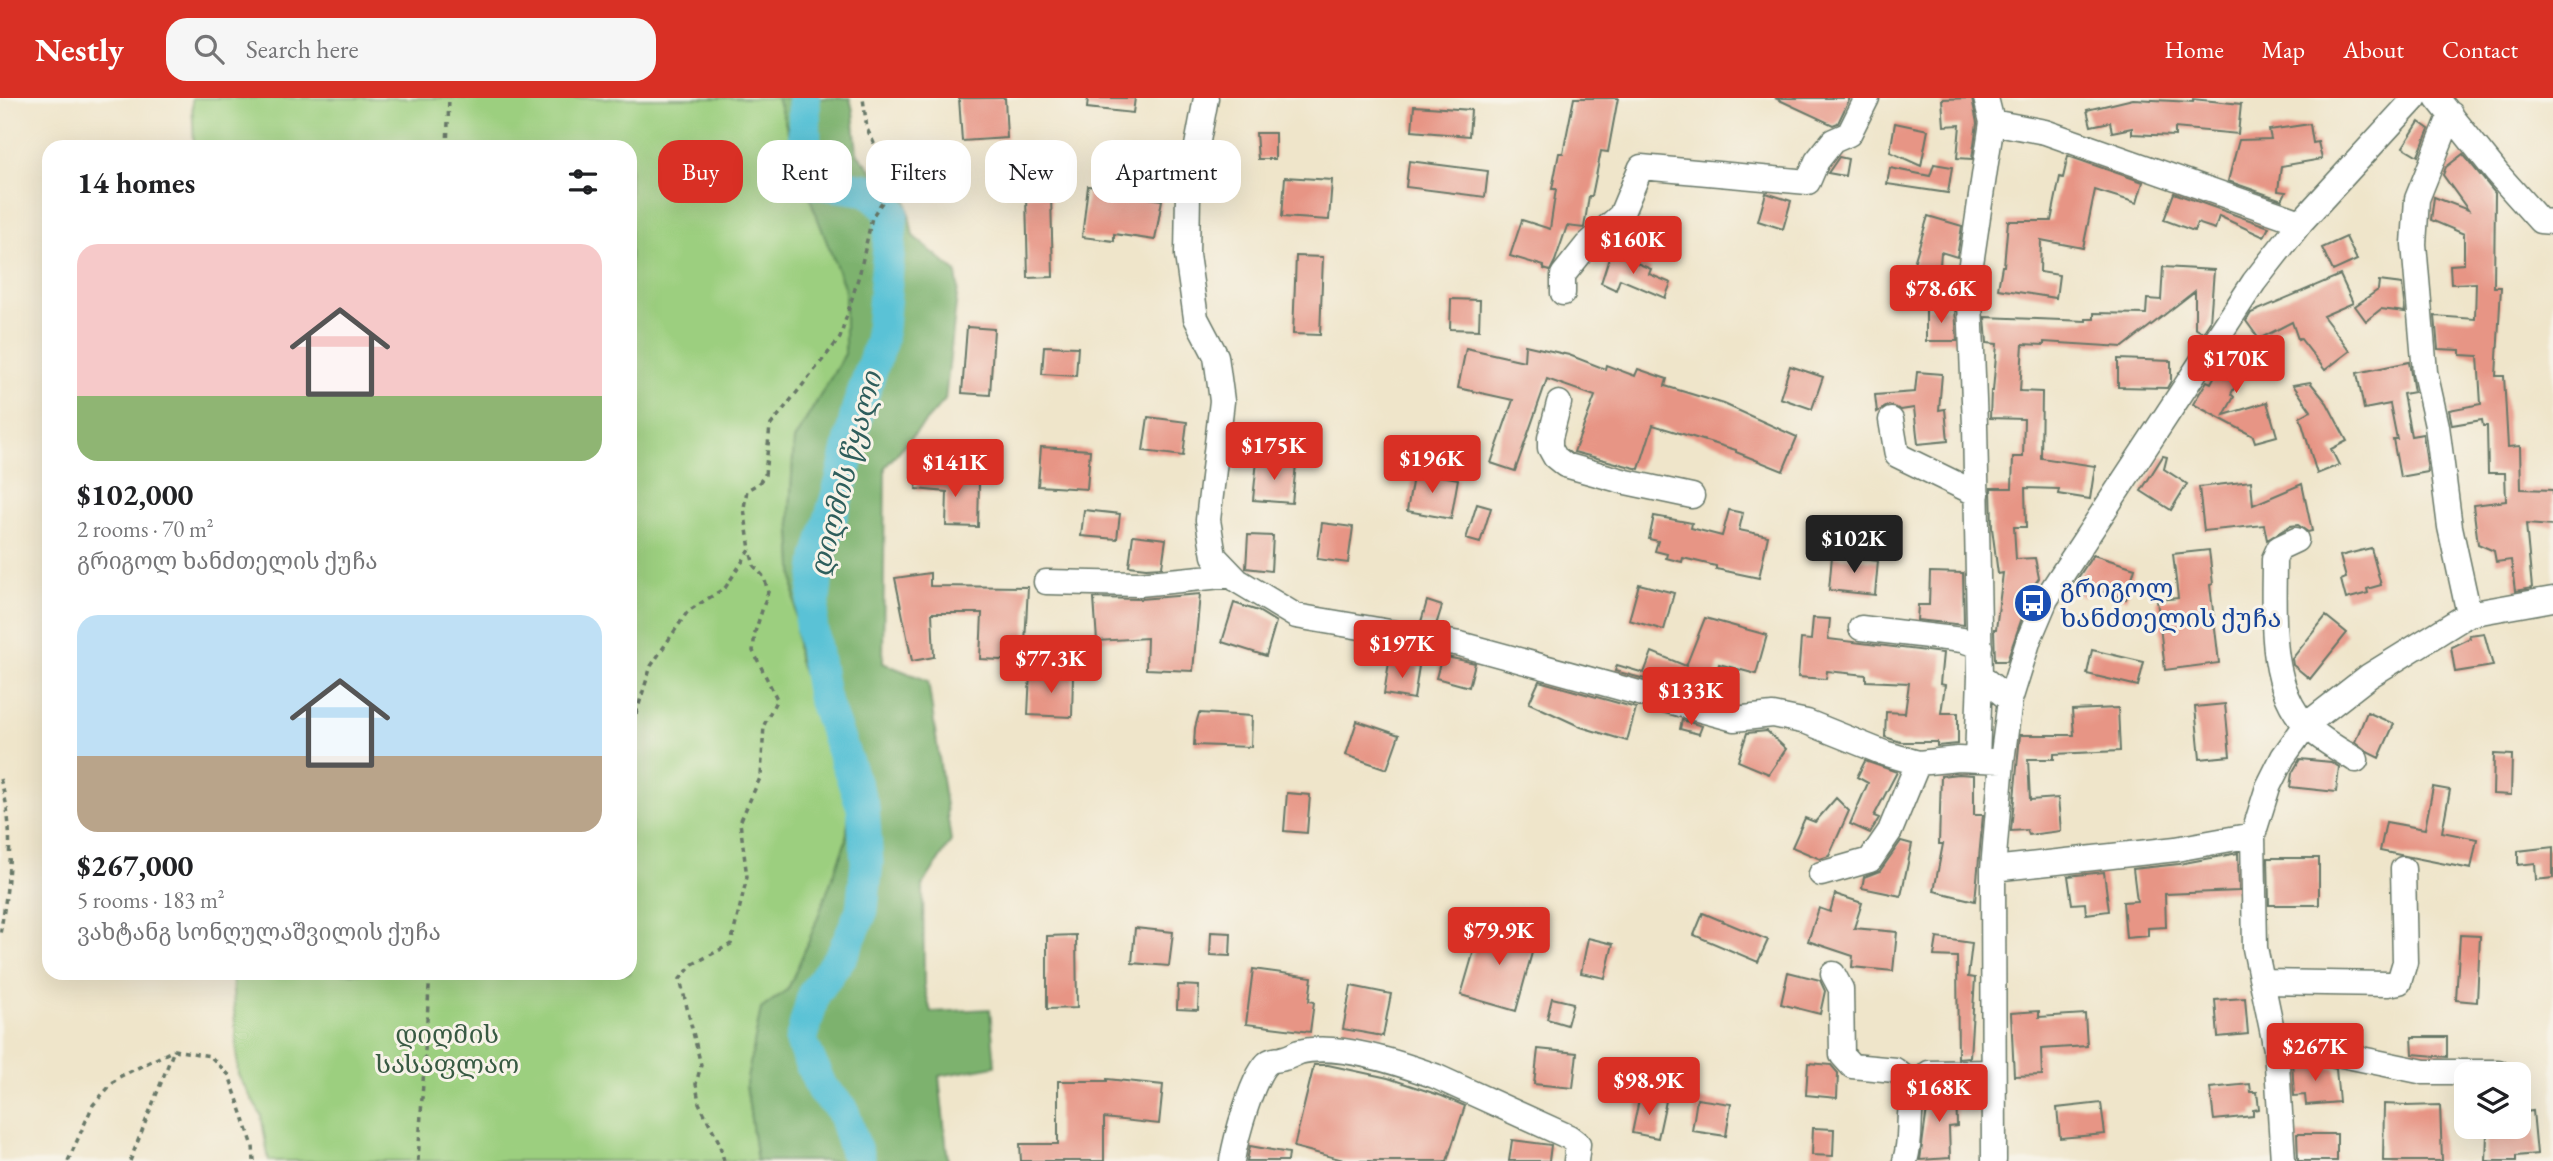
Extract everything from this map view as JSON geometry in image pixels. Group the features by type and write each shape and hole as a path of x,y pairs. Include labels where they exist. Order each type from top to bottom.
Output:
{"street":[{"path":"1206,98 1188,194 1187,255 1196,318 1216,356 1222,401 1208,520 1214,556 1238,581 1296,616 1460,644 1734,719 1773,715 1807,722 1884,753 1918,763 1958,759 2002,761"},
{"path":"1563,293 1563,275 1587,245 1621,215 1641,167 1808,182 1817,161 1833,141 1849,134 1867,98"},
{"path":"1977,760 1980,646 1969,277 1992,122 1986,98"},
{"path":"1994,1161 1993,869 2010,700 2029,639 2046,598 2254,282 2301,222 2415,98"},
{"path":"2444,106 2497,173 2540,221 2553,222"},
{"path":"2444,106 2417,199 2414,244 2425,372 2437,426 2450,527 2469,614"},
{"path":"1992,122 2045,132 2301,222"},
{"path":"1559,403 1550,448 1555,457 1564,464 1626,482 1692,496"},
{"path":"1891,420 1897,455 1977,494"},
{"path":"2296,540 2279,548 2274,559 2277,661 2289,700 2305,725 2356,760"},
{"path":"1046,582 1139,584 1232,575"},
{"path":"2283,1161 2274,1041 2255,948 2253,835 2268,787 2283,757 2305,725 2369,676 2469,614 2553,599"},
{"path":"1861,628 1962,640 1980,646"},
{"path":"1980,676 2010,700"},
{"path":"1821,874 1870,860 1890,831 1918,763"},
{"path":"1993,869 2176,849 2253,835"},
{"path":"2262,982 2399,982 2406,962 2403,869"},
{"path":"1833,974 1842,989 1842,1055 1852,1066 1895,1070 1916,1087"},
{"path":"2274,1041 2424,1072 2454,1072"},
{"path":"1232,1161 1239,1128 1258,1076 1269,1062 1300,1052 1343,1051 1435,1076 1569,1137 1578,1144 1576,1161"},
{"path":"1905,1161 1908,1151 1910,1102 1916,1087 1929,1073 1992,1072"}],"path":[{"path":"447,140 449,98"},
{"path":"724,1161 719,1142 699,1103 696,1084 701,1065 680,979 693,964 731,944 747,877 740,822 761,776 764,724 776,699 753,651 755,632 768,592 764,577 754,566 750,550 744,508 747,491 765,475 771,426 840,338 860,272 872,217 891,189 889,174 867,129 863,98"},
{"path":"637,711 651,666 688,611 725,588 750,550"},
{"path":"0,779 6,799 9,882 0,934"},
{"path":"0,791 6,799"},
{"path":"418,1161 430,980"},
{"path":"68,1161 93,1105 117,1078 174,1050 210,1056 229,1075 253,1146 254,1161"},
{"path":"130,1161 174,1050"}],"green space":[{"name":"დიღმის სასაფლაო","path":"192,98 777,98 791,140 757,140 757,203 812,203 845,289 845,354 794,440 790,511 798,658 850,805 846,841 809,941 788,989 761,1009 746,1084 757,1161 269,1161 261,1115 238,1075 232,980 637,980 637,140 194,140"},
{"path":"777,98 850,98 857,153 866,163 866,203 907,203 913,236 956,272 958,287 945,400 885,467 883,663 928,681 951,841 923,885 924,986 931,1012 990,1009 995,1066 939,1076 948,1161 757,1161 746,1084 761,1009 788,989 809,941 846,841 850,805 798,658 790,511 794,440 845,354 845,289 812,203 852,203 852,140 791,140"}],"building":[{"path":"959,98 1005,98 1007,138 962,140"},
{"path":"1088,98 1135,98 1133,113 1087,108"},
{"path":"1574,98 1618,98 1608,152 1601,151 1584,228 1567,226 1550,271 1544,269 1544,266 1510,256 1522,220 1550,229 1556,189 1552,189 1559,153 1563,153"},
{"path":"1775,98 1850,98 1838,123 1833,125"},
{"path":"1972,98 1977,123 1972,159 1957,158 1960,125 1944,126 1942,99"},
{"path":"2133,99 2193,102 2193,99 2241,104 2238,134 2175,128 2175,136 2132,134 2132,128 2112,132 2110,122 2091,126 2087,110"},
{"path":"1414,106 1471,110 1469,136 1412,131"},
{"path":"2419,122 2429,129 2418,156 2403,147"},
{"path":"1895,123 1928,130 1921,166 1890,152"},
{"path":"2310,124 2313,143 2318,142 2322,159 2281,166 2278,191 2286,192 2282,200 2228,181 2239,140 2271,139 2269,130"},
{"path":"1256,133 1275,133 1275,159 1258,159"},
{"path":"2463,154 2495,193 2494,287 2501,287 2496,376 2504,376 2508,447 2520,446 2521,489 2553,490 2553,526 2526,524 2532,588 2515,591 2511,560 2496,562 2494,551 2478,544 2473,505 2506,501 2505,473 2488,473 2487,426 2483,426 2482,420 2452,425 2449,410 2481,404 2478,356 2460,355 2460,350 2438,349 2435,316 2475,319 2476,283 2451,284 2450,265 2464,264 2464,234 2431,220 2434,197 2468,210 2443,175 2446,167"},
{"path":"2068,156 2143,182 2137,203 2095,190 2083,248 2041,240 2040,272 2059,275 2056,298 1998,289 2004,266 2008,221 2051,221 2060,177 2063,178"},
{"path":"1839,157 1848,159 1845,176 1828,173"},
{"path":"1409,161 1488,171 1485,197 1406,187"},
{"path":"1934,164 1952,167 1948,193 1887,184 1890,168 1930,176"},
{"path":"1285,177 1332,180 1329,220 1282,217"},
{"path":"1088,186 1091,186 1091,203 1161,203 1155,240 1114,234 1114,241 1082,237"},
{"path":"1766,193 1791,201 1783,229 1758,221"},
{"path":"2174,193 2269,227 2264,237 2219,216 2215,229 2197,223 2194,231 2164,220"},
{"path":"1026,203 1051,203 1053,277 1028,278"},
{"path":"1928,216 1962,226 1957,257 1941,252 1938,292 1906,290"},
{"path":"2346,237 2357,260 2333,271 2322,248"},
{"path":"1611,252 1651,269 1649,274 1671,283 1665,298 1620,279 1616,290 1601,283"},
{"path":"1296,256 1323,257 1320,335 1293,334"},
{"path":"2163,267 2214,270 2210,322 2203,333 2195,328 2195,291 2123,347 2044,342 2044,345 2023,344 2020,391 2042,392 2041,458 2095,466 2090,499 2058,494 2059,489 2025,488 2026,527 2014,527 2016,559 2035,558 2039,578 2026,597 2023,615 2007,661 1995,661 1994,629 2003,573 1998,574 1992,528 1991,488 2012,488 2013,457 2023,457 2024,419 1990,418 1997,344 1987,343 1985,317 2086,321 2094,319 2094,313 2146,314 2147,299 2161,300"},
{"path":"2340,275 2353,303 2323,316 2350,351 2325,370 2300,338 2298,339 2292,322 2259,339 2246,321 2251,313"},
{"path":"2379,281 2402,284 2405,312 2381,309 2366,321 2355,306 2378,290"},
{"path":"1451,299 1480,300 1479,330 1450,329"},
{"path":"1926,308 1955,308 1957,341 1926,341"},
{"path":"967,327 994,329 990,395 962,393"},
{"path":"2236,337 2251,345 2255,359 2247,374 2243,371 2224,415 2267,402 2277,436 2255,442 2253,436 2193,404 2207,381 2211,383"},
{"path":"1525,345 1569,355 1605,369 1606,365 1635,376 1638,369 1667,379 1665,386 1724,404 1797,437 1783,471 1736,450 1653,425 1639,469 1574,452 1595,396 1547,379 1515,471 1491,463 1513,400 1458,388 1466,348 1524,361"},
{"path":"1044,346 1078,347 1076,376 1042,374"},
{"path":"2118,359 2171,361 2171,381 2167,388 2118,387"},
{"path":"2409,362 2414,392 2403,394 2411,436 2423,434 2428,472 2400,477 2393,439 2397,439 2390,404 2364,409 2357,373"},
{"path":"1790,366 1823,377 1812,409 1780,398"},
{"path":"1917,372 1942,374 1939,410 1945,409 1948,441 1918,444 1914,408 1901,410 1889,405 1877,412 1875,395 1915,392"},
{"path":"2310,382 2327,403 2347,441 2331,449 2339,465 2317,474 2300,417 2311,411 2293,385"},
{"path":"1148,417 1187,422 1183,456 1143,451"},
{"path":"1041,447 1090,450 1087,489 1038,486"},
{"path":"2163,456 2167,457 2164,469 2187,484 2171,510 2141,491"},
{"path":"1257,460 1296,464 1292,503 1253,500"},
{"path":"1414,471 1458,479 1451,519 1407,511"},
{"path":"918,474 979,482 978,527 946,526 947,492 916,489"},
{"path":"2251,481 2253,505 2302,484 2312,531 2308,532 2298,525 2290,526 2267,540 2264,525 2204,531 2199,487"},
{"path":"1477,504 1491,508 1480,543 1466,539"},
{"path":"1084,510 1120,514 1117,539 1081,536"},
{"path":"1729,510 1743,513 1739,530 1768,536 1759,578 1716,569 1716,566 1683,558 1682,562 1666,558 1667,554 1655,551 1658,541 1649,539 1654,516 1692,523 1691,528 1722,536"},
{"path":"1322,523 1353,527 1348,563 1317,559"},
{"path":"1133,535 1166,539 1162,567 1129,566"},
{"path":"1248,535 1273,536 1271,571 1246,568"},
{"path":"2371,548 2381,585 2367,589 2368,593 2346,599 2341,580 2346,578 2340,556"},
{"path":"2209,550 2219,663 2165,670 2157,600 2178,598 2173,554"},
{"path":"2093,555 2135,568 2126,599 2088,588 2083,597 2070,590"},
{"path":"1832,556 1878,561 1875,595 1829,590"},
{"path":"1930,572 1963,573 1964,625 1917,620 1918,605 1929,605"},
{"path":"930,573 930,586 1028,587 1024,661 980,659 982,613 932,613 934,657 912,661 895,578"},
{"path":"1639,584 1674,593 1664,630 1629,620"},
{"path":"1200,594 1193,671 1146,669 1147,638 1097,641 1094,598 1140,599"},
{"path":"1427,601 1442,606 1436,625 1421,622"},
{"path":"1234,603 1258,611 1276,622 1266,656 1222,642"},
{"path":"2326,616 2347,633 2310,679 2293,665 2292,659"},
{"path":"1705,618 1767,635 1756,674 1719,664 1709,697 1646,675 1645,679 1615,671 1617,665 1644,673 1652,652 1686,666"},
{"path":"1813,618 1830,619 1828,639 1943,653 1940,684 1945,685 1941,713 1958,713 1958,744 1937,746 1937,742 1901,742 1885,737 1886,712 1905,713 1909,683 1866,681 1866,675 1827,671 1826,679 1798,677 1801,639 1811,640"},
{"path":"2484,633 2493,666 2455,672 2451,647 2470,638 2469,635"},
{"path":"2092,650 2144,662 2138,686 2087,674"},
{"path":"1442,656 1475,663 1469,687 1436,678"},
{"path":"1389,662 1419,666 1414,699 1384,694"},
{"path":"1030,672 1073,674 1072,717 1028,715"},
{"path":"1539,681 1636,708 1627,741 1581,727 1529,703"},
{"path":"2225,704 2230,756 2200,759 2195,707"},
{"path":"2118,708 2120,751 2054,754 2054,759 2028,759 2030,800 2058,798 2061,831 2029,835 2027,830 2011,831 2020,735 2074,735 2072,710"},
{"path":"2367,712 2394,724 2379,758 2355,742"},
{"path":"1199,713 1252,716 1251,747 1194,745"},
{"path":"1682,720 1702,726 1699,734 1680,729"},
{"path":"1357,721 1399,735 1387,769 1346,755"},
{"path":"1767,731 1786,749 1769,774 1738,761 1747,733"},
{"path":"2494,754 2512,755 2511,795 2493,794"},
{"path":"2300,759 2331,762 2339,767 2336,792 2290,787 2292,773"},
{"path":"1865,761 1897,772 1874,816 1879,818 1870,833 1850,824 1868,783 1857,777"},
{"path":"1974,775 1974,815 1983,815 1975,901 1934,891 1943,844 1939,844 1941,776"},
{"path":"2433,787 2450,790 2442,832 2477,839 2471,869 2380,851 2386,822 2425,829"},
{"path":"1287,793 1310,795 1307,833 1284,831"},
{"path":"1836,798 1849,811 1829,856 1820,859 1792,847 1805,818 1815,822"},
{"path":"1901,841 1912,844 1901,896 1862,888 1864,877 1880,871"},
{"path":"2553,847 2553,878 2536,880 2535,863 2518,865 2518,851"},
{"path":"2238,853 2239,891 2165,894 2166,927 2148,928 2148,936 2126,938 2123,902 2137,901 2133,869"},
{"path":"2268,858 2319,858 2319,905 2269,905"},
{"path":"2104,872 2109,911 2086,914 2085,903 2072,904 2068,876"},
{"path":"1835,894 1862,903 1854,928 1897,932 1893,971 1852,967 1853,956 1808,941 1819,908 1830,912"},
{"path":"1703,913 1768,940 1758,962 1694,935"},
{"path":"1482,923 1536,938 1516,1011 1461,995"},
{"path":"1135,928 1173,932 1169,966 1132,963"},
{"path":"1211,932 1231,933 1230,956 1210,955"},
{"path":"1076,935 1077,1008 1047,1009 1047,936"},
{"path":"2460,935 2480,936 2477,1002 2456,1000"},
{"path":"1588,938 1613,944 1605,978 1581,973"},
{"path":"1937,938 1972,943 1968,977 1975,978 1970,1057 1958,1058 1957,957 1934,956"},
{"path":"1253,969 1312,977 1309,1001 1314,1002 1310,1032 1246,1024"},
{"path":"1788,972 1820,980 1825,991 1820,1014 1781,1004"},
{"path":"1178,985 1199,986 1198,1010 1177,1009"},
{"path":"1351,986 1391,994 1383,1036 1343,1029"},
{"path":"1552,998 1573,1003 1567,1025 1547,1019"},
{"path":"2245,998 2248,1034 2218,1037 2215,1000"},
{"path":"2039,1011 2039,1017 2085,1014 2087,1046 2041,1049 2042,1075 2014,1076 2011,1013"},
{"path":"2412,1037 2447,1037 2447,1057 2413,1054"},
{"path":"1538,1049 1577,1053 1573,1088 1534,1084"},
{"path":"2292,1060 2336,1069 2339,1102 2306,1105 2305,1095 2294,1096"},
{"path":"1808,1063 1831,1065 1838,1073 1837,1098 1806,1095"},
{"path":"1314,1065 1328,1065 1388,1078 1465,1106 1447,1161 1347,1161 1294,1147"},
{"path":"1107,1079 1163,1085 1159,1124 1104,1118 1104,1161 1021,1161 1020,1144 1058,1144 1058,1081"},
{"path":"2250,1084 2251,1092 2257,1092 2259,1109 2253,1110 2253,1116 2214,1120 2210,1088"},
{"path":"1956,1087 1957,1126 1949,1127 1950,1158 1920,1160 1928,1101 1936,1088"},
{"path":"1640,1095 1666,1101 1658,1138 1632,1133"},
{"path":"1697,1099 1731,1104 1726,1136 1692,1131"},
{"path":"2101,1103 2105,1134 2060,1138 2057,1108"},
{"path":"2384,1104 2440,1105 2442,1161 2383,1161"},
{"path":"2531,1111 2537,1154 2516,1156 2516,1161 2486,1161 2487,1139 2531,1139"},
{"path":"1813,1128 1834,1129 1833,1156 1812,1155"},
{"path":"2297,1134 2337,1134 2337,1161 2298,1161"},
{"path":"1512,1140 1551,1145 1549,1161 1509,1161"},
{"path":"1250,1146 1289,1153 1288,1161 1247,1161"}],"waterway":[{"name":"დიღმის წყალი","path":"804,98 805,154 818,183 868,190 892,212 881,341 858,408 842,479 819,557 811,624 823,696 863,807 867,863 862,910 843,953 814,993 801,1041 822,1089 842,1109 859,1161"}],"place":[{"name":"გრიგოლ ხანძთელის ქუჩა","path":"2033,603"}]}
